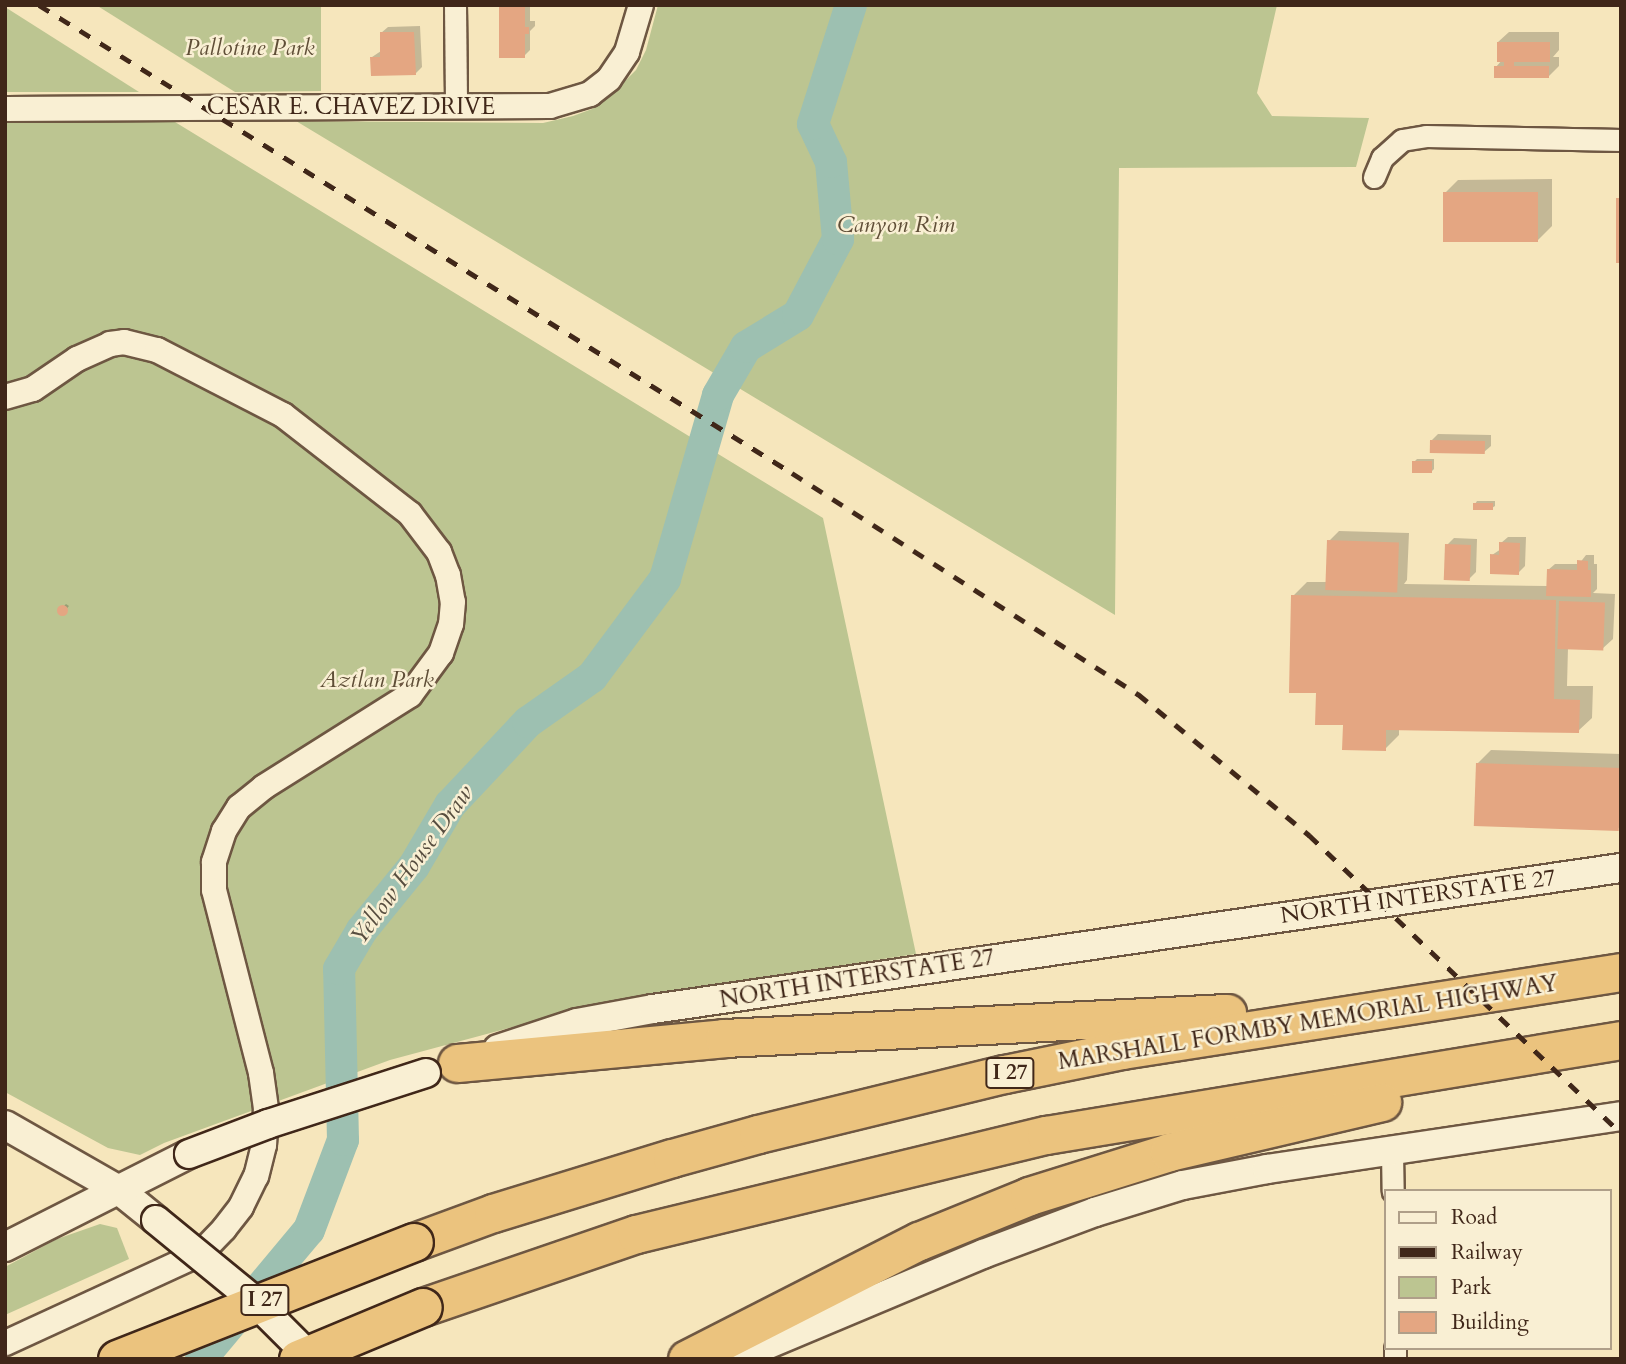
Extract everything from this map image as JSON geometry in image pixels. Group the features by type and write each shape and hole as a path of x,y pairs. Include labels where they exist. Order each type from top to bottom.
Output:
{"highway":[{"name":"MARSHALL FORMBY MEMORIAL HIGHWAY","path":"117,1359 493,1213 672,1158 890,1101 1122,1050 1621,972"},
{"path":"442,1068 724,1038 1171,1015 1333,1016"},
{"path":"298,1359 423,1307 636,1234 1046,1135 1621,1042"},
{"path":"687,1359 919,1241 1029,1196 1169,1152 1621,1042"}],"main road":[{"name":"NORTH INTERSTATE 27","path":"5,1247 189,1154 280,1120 578,1023 653,1009 1621,868"},
{"path":"733,1359 983,1254 1095,1212 1195,1183 1621,1116"},
{"path":"5,1125 119,1190 250,1297 312,1359"}],"street":[{"path":"455,5 456,107"},
{"name":"CESAR E. CHAVEZ DRIVE","path":"5,109 537,107 565,103 590,94 609,79 623,61 641,5"},
{"path":"1374,177 1381,158 1402,140 1426,136 1621,140"},
{"path":"5,397 33,389 77,359 110,344 124,342 157,350 283,415 410,514 439,552 448,575 453,603 451,624 442,653 410,695 264,788 239,807 224,831 214,862 214,890 261,1073 266,1108 256,1176 241,1207 201,1253 5,1343"},
{"path":"1392,1152 1393,1189"}],"green space":[{"name":"Pallotine Park","path":"96,5 321,5 321,91 235,92"},
{"name":"Canyon Rim","path":"658,5 1277,5 1257,93 1272,116 1369,118 1356,167 1119,168 1115,615 296,121 543,123 573,116 592,109 608,98 636,70 646,50"},
{"path":"5,7 139,92 5,92"},
{"name":"Aztlan Park","path":"5,122 175,122 823,518 916,954 681,990 554,1016 390,1060 164,1143 140,1155 108,1148 5,1092"},
{"path":"100,1224 117,1228 129,1259 5,1315 5,1267 57,1239"}],"building":[{"path":"499,5 525,5 525,27 529,27 529,34 525,34 525,58 499,58"},
{"path":"380,32 414,32 416,75 371,76 370,57 380,57"},
{"path":"1497,42 1550,42 1550,62 1514,62 1514,66 1549,66 1549,78 1494,78 1494,66 1504,66 1504,62 1497,62"},
{"path":"1443,192 1538,192 1538,242 1443,242"},
{"path":"1616,198 1621,198 1621,263 1616,263"},
{"path":"1430,440 1485,441 1485,454 1430,453"},
{"path":"1412,461 1432,461 1432,473 1412,473"},
{"path":"1473,503 1493,503 1493,510 1473,510"},
{"path":"1327,540 1399,543 1397,592 1325,590"},
{"path":"1499,542 1520,543 1519,575 1490,574 1490,554 1499,555"},
{"path":"1445,544 1471,545 1470,581 1444,580"},
{"path":"1577,560 1588,561 1588,570 1591,570 1591,597 1546,596 1547,569 1577,570"},
{"path":"1291,595 1556,600 1554,699 1580,700 1579,733 1386,730 1386,751 1342,750 1343,725 1315,725 1316,693 1289,693"},
{"path":"1559,601 1605,603 1603,651 1557,649"},
{"path":"62,605 66,606 66,614 62,615 58,614 57,610 58,606"},
{"path":"1476,763 1621,768 1619,831 1474,826"}],"waterway":[{"name":"Yellow House Draw","path":"201,1359 309,1230 343,1140 339,969 362,930 414,866 450,805 528,722 592,677 665,579 718,395 746,347 798,315 838,239 831,162 813,124 851,5"}],"railway":[{"path":"39,5 792,473 1138,694 1309,835 1621,1133"}]}
